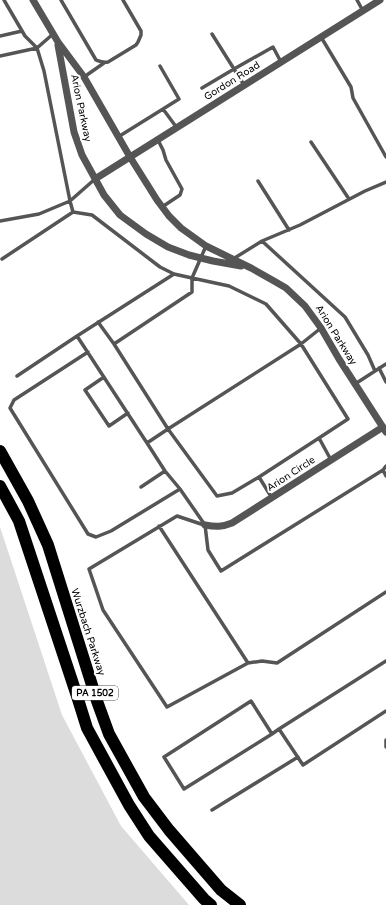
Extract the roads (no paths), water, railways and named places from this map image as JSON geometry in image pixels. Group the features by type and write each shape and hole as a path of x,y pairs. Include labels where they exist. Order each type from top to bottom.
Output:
{"highway":[{"name":"Wurzbach Parkway","path":"0,451 28,501 48,545 109,734 144,797 168,830 221,890 240,905"},
{"name":"PA 1502","path":"0,486 19,521 87,728 129,805 148,836 211,905"}],"street":[{"name":"Arion Parkway","path":"33,0 58,42 84,77 130,157 169,216 181,228 206,246 251,268 286,288 305,306 321,328 339,359 385,429"},
{"name":"Gordon Road","path":"95,179 380,0"},
{"path":"384,0 386,4"},
{"name":"Arion Parkway","path":"58,42 74,132 82,155 104,195 120,214 146,234 168,247 189,255 251,268"},
{"name":"Arion Circle","path":"205,525 223,527 232,524 332,460 385,429"}],"lane":[{"path":"4,0 25,36 37,48 44,71 73,212"},
{"path":"61,0 96,60 104,63"},
{"path":"84,77 104,63 136,45 142,35 123,0"},
{"path":"358,0 363,11"},
{"path":"0,36 22,30"},
{"path":"0,56 37,48 53,34"},
{"path":"212,34 244,85"},
{"path":"321,37 351,87 352,98 386,157"},
{"path":"202,88 272,47 281,62"},
{"path":"118,137 179,99 160,66"},
{"path":"163,108 177,128"},
{"path":"158,140 166,160 182,189 180,195 162,207"},
{"path":"311,142 349,199"},
{"path":"0,221 39,214 70,201 95,179"},
{"path":"258,181 289,230"},
{"path":"233,259 262,241 300,225 349,199 386,182"},
{"path":"2,259 73,212 92,214 160,267 174,274 229,286 266,304 301,344 348,419 232,494 218,496 168,429 114,344 98,322"},
{"path":"262,241 345,317 368,355 374,371"},
{"path":"114,344 192,292 192,278 206,246"},
{"path":"17,376 174,274"},
{"path":"147,443 301,344 321,328"},
{"path":"77,336 165,471 180,489 205,525 208,550 221,571 383,470 386,466"},
{"path":"88,352 14,400 10,408 88,534 96,537 111,531 180,489"},
{"path":"355,384 386,364"},
{"path":"379,368 386,382"},
{"path":"104,377 85,390 108,426 128,413"},
{"path":"319,438 332,460"},
{"path":"383,470 386,476"},
{"path":"142,487 165,471"},
{"path":"259,477 272,498"},
{"path":"205,525 177,516 89,569 103,610 167,707 248,663 262,661 277,663 386,592"},
{"path":"159,526 248,663"},
{"path":"272,734 251,701 164,757 184,789 272,734 386,661"},
{"path":"279,729 303,765 386,711"},
{"path":"386,740 386,747"},
{"path":"212,810 298,757"}]}
